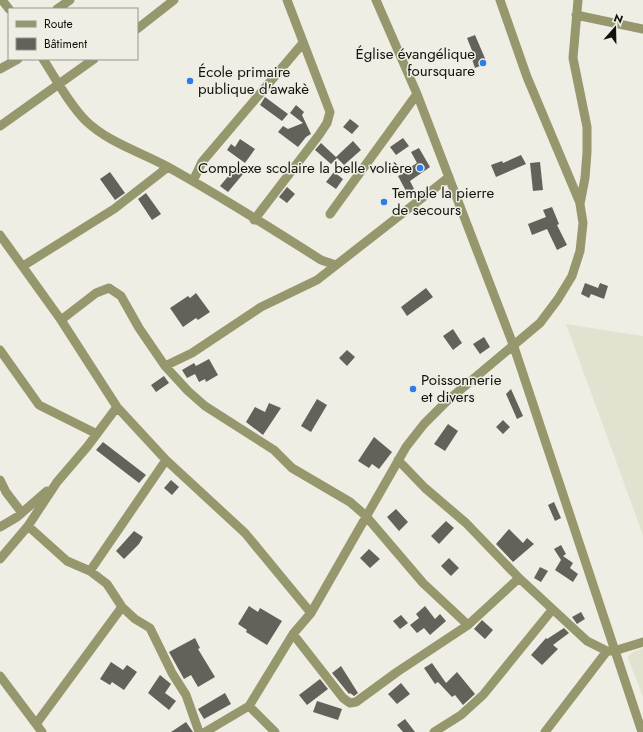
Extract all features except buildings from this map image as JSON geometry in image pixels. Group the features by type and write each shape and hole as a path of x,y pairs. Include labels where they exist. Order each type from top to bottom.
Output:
{"street":[{"path":"2,0 8,8"},
{"path":"58,8 70,0"},
{"path":"138,28 174,0"},
{"path":"254,220 327,123 330,112 287,0"},
{"path":"376,0 417,94 514,347 610,651 642,732"},
{"path":"205,732 249,706 293,634 311,613 406,446 424,424 447,401 514,347 540,323 558,299 572,276 580,251 583,223 580,204 527,77 500,0"},
{"path":"578,0 573,58 587,127 588,152 586,178 580,204"},
{"path":"576,15 643,29"},
{"path":"193,181 202,162 303,43"},
{"path":"0,69 16,60"},
{"path":"44,60 80,114 93,127 125,147 168,167 193,181 321,260 336,265"},
{"path":"0,114 3,124 93,60"},
{"path":"330,214 417,94"},
{"path":"23,266 114,209 168,167"},
{"path":"165,366 192,353 261,307 317,280 449,178"},
{"path":"0,236 61,320 117,407 166,460 245,533 311,613"},
{"path":"61,320 96,293 108,288 113,290 121,296 139,328 165,366 188,391 205,406 274,450 292,468 336,493 366,515 424,583 468,625"},
{"path":"0,350 39,405 97,434"},
{"path":"0,559 28,526 57,482 97,434 117,407"},
{"path":"90,571 166,460"},
{"path":"398,460 425,488 466,523 552,610 596,648 610,651 643,642"},
{"path":"0,480 6,492 22,513"},
{"path":"0,527 22,513 57,482"},
{"path":"28,526 67,561 90,571 107,584 122,607 135,619 150,628 172,672 186,695 199,732"},
{"path":"293,634 344,698 350,703 361,699 468,625 519,578"},
{"path":"36,724 122,607"},
{"path":"434,732 461,715 483,695 500,677 522,645 552,610"},
{"path":"545,732 610,651"},
{"path":"0,676 42,732"},
{"path":"249,706 275,732"}],"shaded area":[{"path":"566,324 643,336 643,535"},
{"path":"643,648 643,697 628,658 631,653"}],"place":[{"name":"Église évangélique foursquare","path":"483,63"},
{"name":"École primaire publique d'awakè","path":"190,81"},
{"name":"Complexe scolaire la belle volière","path":"420,168"},
{"name":"Temple la pierre de secours","path":"384,202"},
{"name":"Poissonnerie et divers","path":"413,389"}]}
